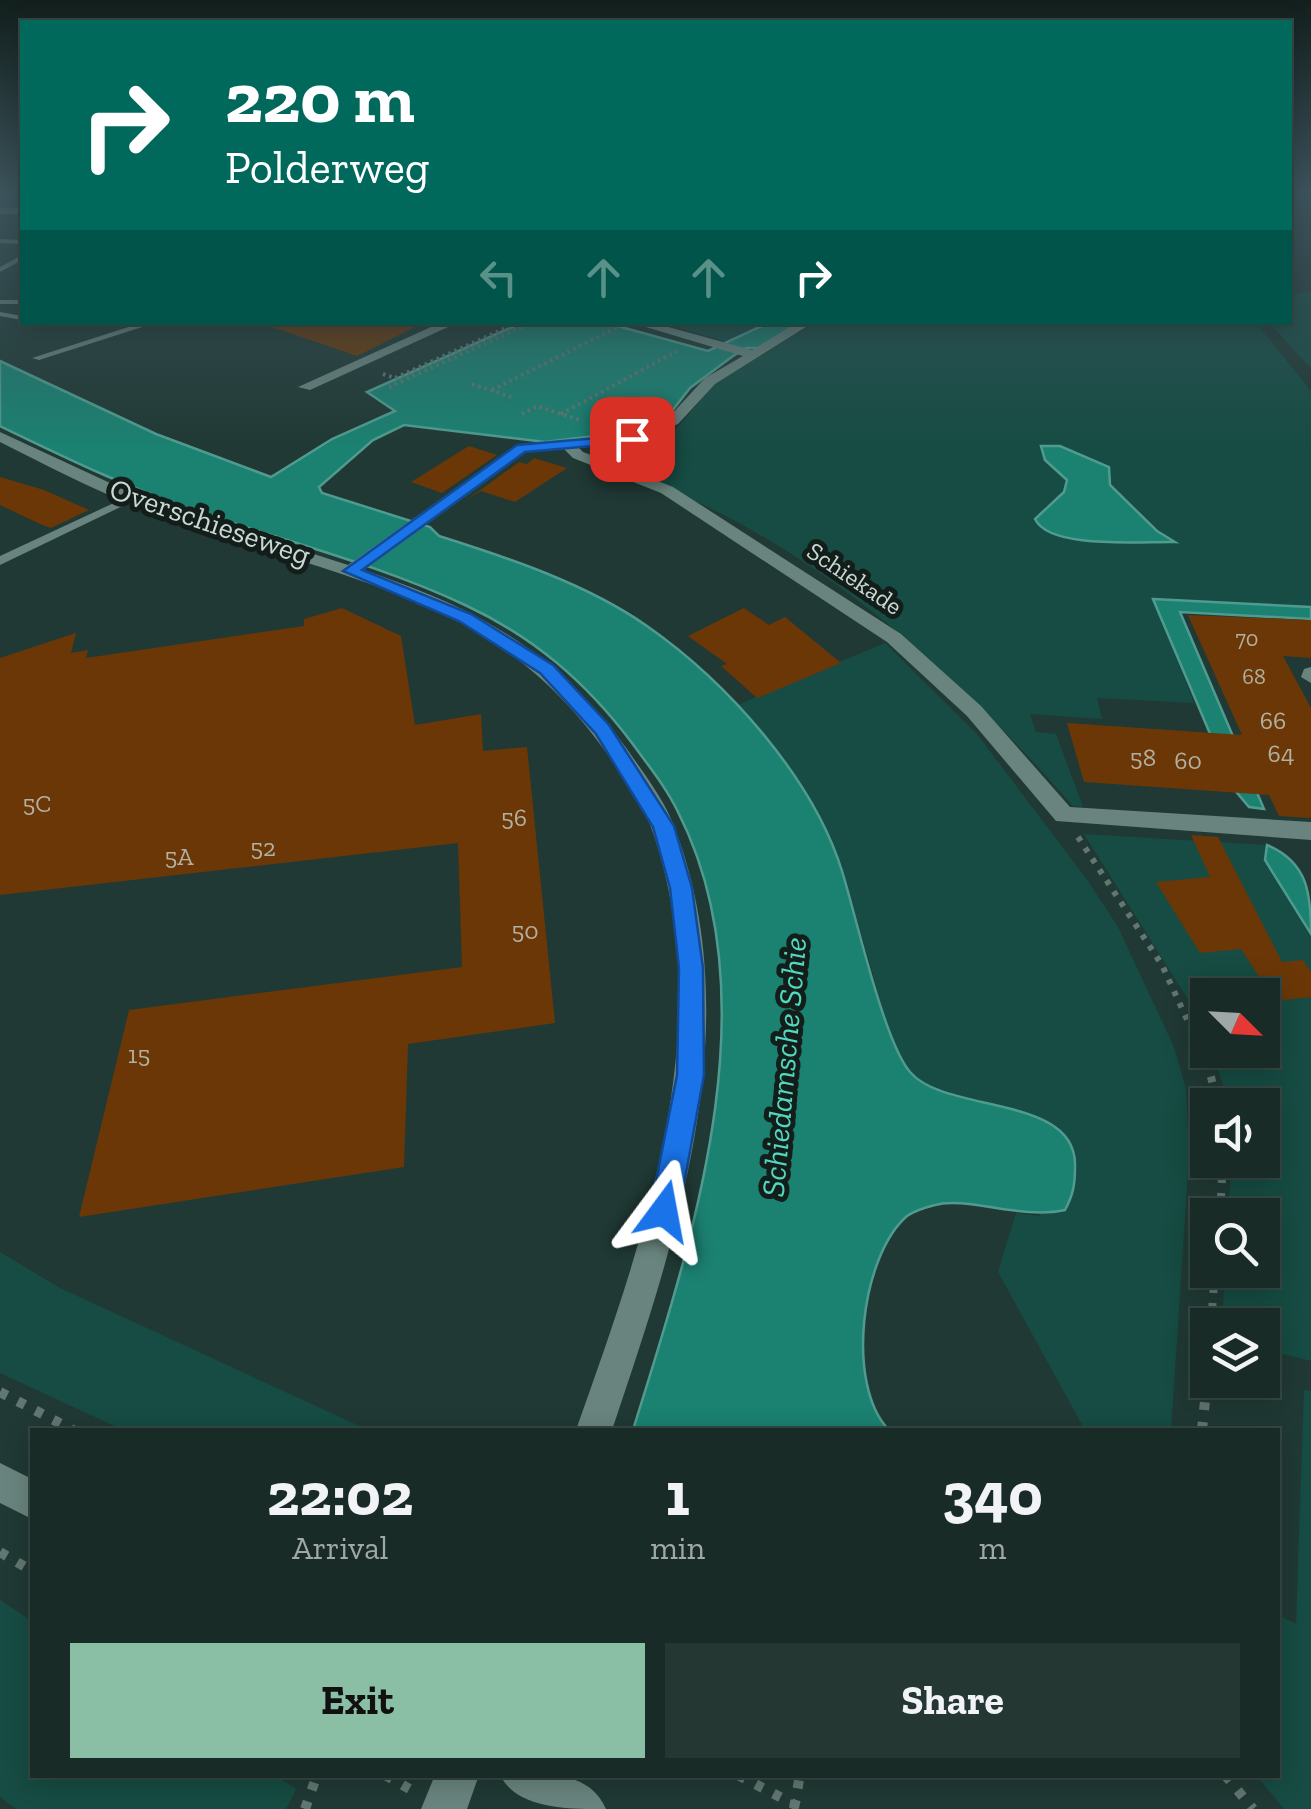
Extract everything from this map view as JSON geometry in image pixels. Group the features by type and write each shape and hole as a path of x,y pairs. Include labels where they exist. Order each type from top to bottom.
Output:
{"street":[{"path":"305,387 447,325"},
{"path":"632,325 749,354"},
{"path":"355,568 522,448 632,439 673,422 710,381 802,325"},
{"name":"Overschieseweg","path":"0,436 131,498 355,568 465,617 546,669 602,729 650,801 663,826 681,888 691,968 688,1092 668,1198 638,1304 595,1428"},
{"name":"Schiekade","path":"570,447 578,454 667,490 894,638 974,712 1064,815"},
{"path":"1064,815 1311,832"},
{"path":"0,1482 30,1499"},
{"path":"444,1809 456,1778"},
{"path":"527,1778 583,1809"}],"lane":[{"path":"36,358 144,325"},
{"path":"0,560 131,498"}],"path":[{"path":"356,365 395,378 513,325"},
{"path":"388,387 525,325"},
{"path":"492,390 626,325"},
{"path":"561,414 686,346"},
{"path":"472,384 512,397"},
{"path":"522,414 537,406 580,420"},
{"path":"1064,815 1188,1010 1215,1088"},
{"path":"0,1392 69,1428"},
{"path":"1202,1428 1205,1398"},
{"path":"0,1552 30,1570"},
{"path":"304,1809 316,1778"},
{"path":"744,1778 803,1809"},
{"path":"794,1809 799,1778"},
{"path":"1227,1778 1252,1809"}],"shaded area":[{"path":"1311,291 1311,368 1271,325 1292,325 1292,295"},
{"path":"670,325 763,325 728,342"},
{"path":"812,325 1258,325 1311,391 1311,607 1154,599 1194,703 1097,698 1102,719 1030,714 1036,732 1056,734 1083,807 1073,806 953,681 819,572 720,513 579,454 625,447 677,428 714,384","holes":["1047,445 1078,452 1157,531 1173,542 1055,536 1045,507 1064,492 1067,479 1044,460"]},
{"path":"885,643 977,734 1118,927 1174,1047 1186,1089 1189,1156 1171,1428 1084,1428 998,1272 1016,1213 1039,1216 1076,1158 1060,1134 1040,1119 1017,1110 946,1095 926,1086 909,1071 890,1033 847,887 823,825 788,768 735,706"},
{"path":"1084,834 1267,845 1265,860 1311,934 1311,1361 1280,1353 1280,1308 1223,1308 1224,1288 1280,1288 1280,1198 1229,1198 1231,1178 1280,1178 1280,1088 1224,1088 1218,1068 1280,1068 1280,978 1190,978 1190,1003"},
{"path":"0,1252 60,1288 364,1428 119,1428 0,1373"},
{"path":"1304,1390 1311,1391 1311,1809 1284,1809 1258,1778 1280,1778 1280,1616 1296,1624"},
{"path":"0,1600 30,1620 30,1778 279,1778 296,1789 286,1809 16,1809 0,1797"}],"water":[{"name":"Schiedamsche Schie","path":"517,325 614,325 708,351 764,325 796,325 758,348 746,348 733,356 690,388 665,420 645,430 545,442 404,425 373,440 319,487 322,493 430,527 439,536 520,563 599,597 647,626 707,675 789,767 829,836 890,1034 910,1072 927,1085 951,1094 1033,1116 1055,1127 1070,1144 1075,1179 1065,1210 1030,1212 948,1203 910,1214 891,1235 869,1289 863,1353 875,1410 888,1428 634,1428 698,1202 713,1121 721,1041 720,962 706,885 678,812 650,768 596,700 557,663 514,631 465,605 370,567 155,496 0,426 0,361 156,434 271,477 332,439 395,411 367,392"},
{"path":"1041,446 1060,446 1109,467 1110,485 1157,531 1175,542 1077,540 1044,529 1035,519 1064,492 1067,480 1045,460"},
{"path":"1153,599 1311,607 1311,619 1180,612 1264,809 1249,807 1233,788"},
{"path":"1267,845 1281,852 1299,870 1308,893 1311,934 1265,860"}],"pier":[{"path":"497,1778 758,1778 749,1809 485,1809"}],"building":[{"path":"272,325 419,325 357,356"},
{"path":"469,446 497,455 442,493 411,482"},
{"path":"534,458 567,468 515,502 481,491 465,501 519,462 527,464"},
{"path":"0,477 44,490 89,510 51,528 40,524 0,505"},
{"path":"342,608 401,636 415,725 481,714 483,751 527,747 555,1023 408,1044 404,1167 79,1217 129,1010 462,967 458,843 0,895 0,658 76,633 71,653 88,650 86,658 304,626 304,619"},
{"path":"744,608 769,625 785,617 841,663 757,698 721,666 727,664 688,636"},
{"path":"1188,615 1311,620 1311,658 1283,656 1311,708 1311,818 1279,816 1269,795 1084,782 1067,723 1242,735"},
{"path":"1191,835 1218,837 1282,962 1303,960 1311,972 1311,997 1280,1000 1280,978 1260,978 1241,949 1200,953 1156,882 1210,877"}],"route":[{"path":"632,439 522,448 351,571 465,617 518,647 546,669 602,729 663,826 681,888 691,968 690,1075 673,1180 664,1211"}]}
